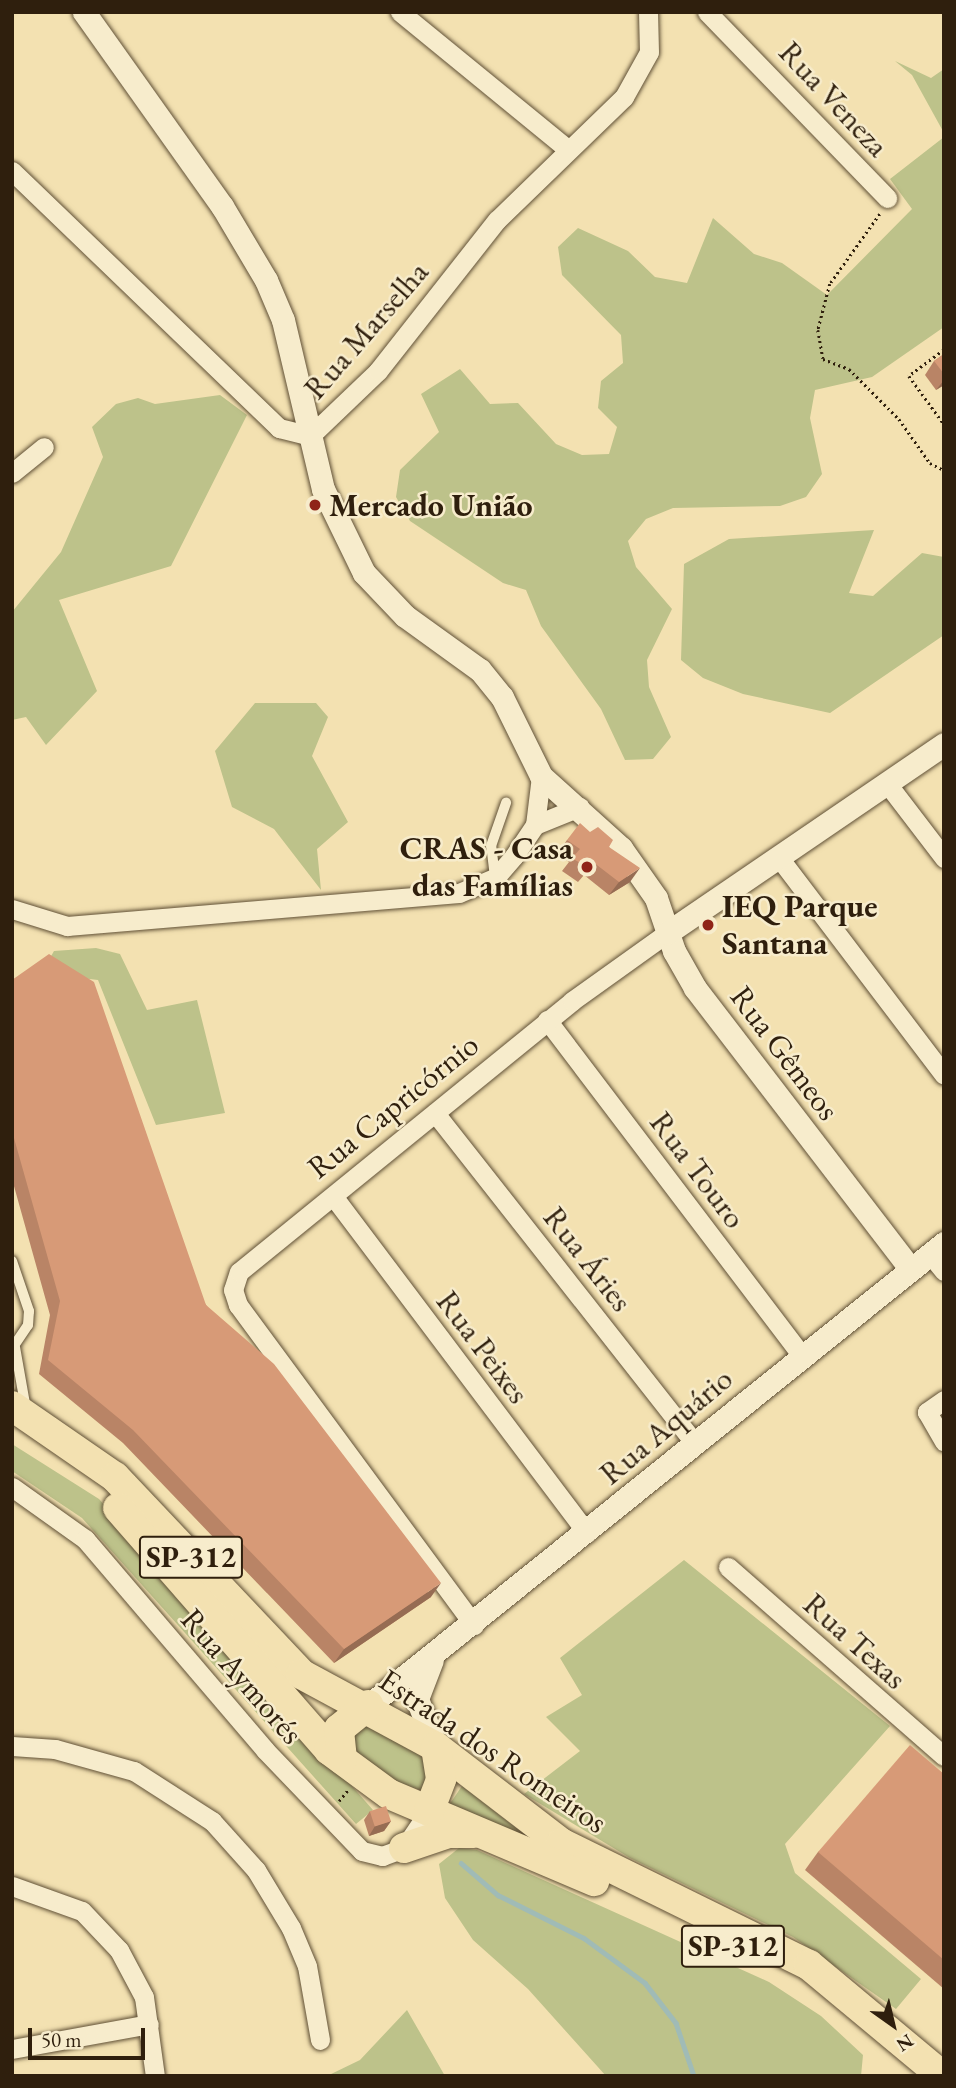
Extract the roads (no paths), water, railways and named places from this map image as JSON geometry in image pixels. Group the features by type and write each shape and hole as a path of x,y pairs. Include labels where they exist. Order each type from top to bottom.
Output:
{"main road":[{"name":"Estrada dos Romeiros","path":"18,1417 125,1486 285,1661 316,1683 369,1705 436,1747 561,1843 809,1965 942,2076"},
{"name":"Estrada dos Romeiros","path":"18,1417 121,1510 273,1691 352,1767 389,1794 781,1969 834,2004 915,2076"},
{"path":"352,1767 339,1729 369,1705"},
{"path":"429,1811 441,1779 436,1747"},
{"path":"404,1849 448,1833 481,1833"}],"street":[{"path":"12,909 67,926 434,896 495,878 535,825 541,776 491,682 405,616 364,573 330,509 283,320 260,269 85,12"},
{"path":"400,12 566,148"},
{"name":"Rua Marselha","path":"12,171 279,428 310,436 378,371 497,220 641,74 649,52 648,12"},
{"name":"Rua Veneza","path":"706,12 887,198"},
{"path":"12,473 44,447"},
{"name":"Rua Capricórnio","path":"474,1625 234,1299 239,1272 547,1020 667,933 889,786 944,744"},
{"name":"Rua Gêmeos","path":"541,776 579,807 638,869 656,898 667,933 695,988 911,1269"},
{"path":"889,786 944,858"},
{"path":"535,825 579,807"},
{"path":"780,859 944,1075"},
{"name":"Rua Touro","path":"547,1020 801,1355"},
{"name":"Rua Áries","path":"435,1113 694,1442"},
{"name":"Rua Peixes","path":"334,1196 587,1533"},
{"name":"Rua Aquário","path":"369,1705 432,1660 801,1355 911,1269 939,1256"},
{"path":"936,1403 930,1425 944,1442"},
{"name":"Rua Aymorés","path":"12,1487 85,1539 326,1814 369,1855 404,1849"},
{"name":"Rua Texas","path":"728,1567 944,1756"},
{"path":"432,1660 417,1699 436,1747"},
{"path":"12,1746 55,1749 134,1771 212,1821 256,1870 291,1928 307,1966 320,2040"},
{"path":"389,1794 405,1824 404,1849"},
{"path":"404,1849 429,1811"},
{"path":"12,1886 61,1899 104,1931 134,1975 149,2024 155,2076"},
{"path":"12,2049 149,2024"}],"lane":[{"path":"495,878 491,846 506,803"},
{"path":"12,1261 29,1311 14,1348 18,1417"}],"waterway":[{"path":"461,1863 498,1895 584,1938 645,1983 676,2023 694,2076"}],"place":[{"name":"Mercado União","path":"315,505"},
{"name":"CRAS - Casa das Famílias","path":"587,867"},
{"name":"IEQ Parque Santana","path":"708,925"}]}
